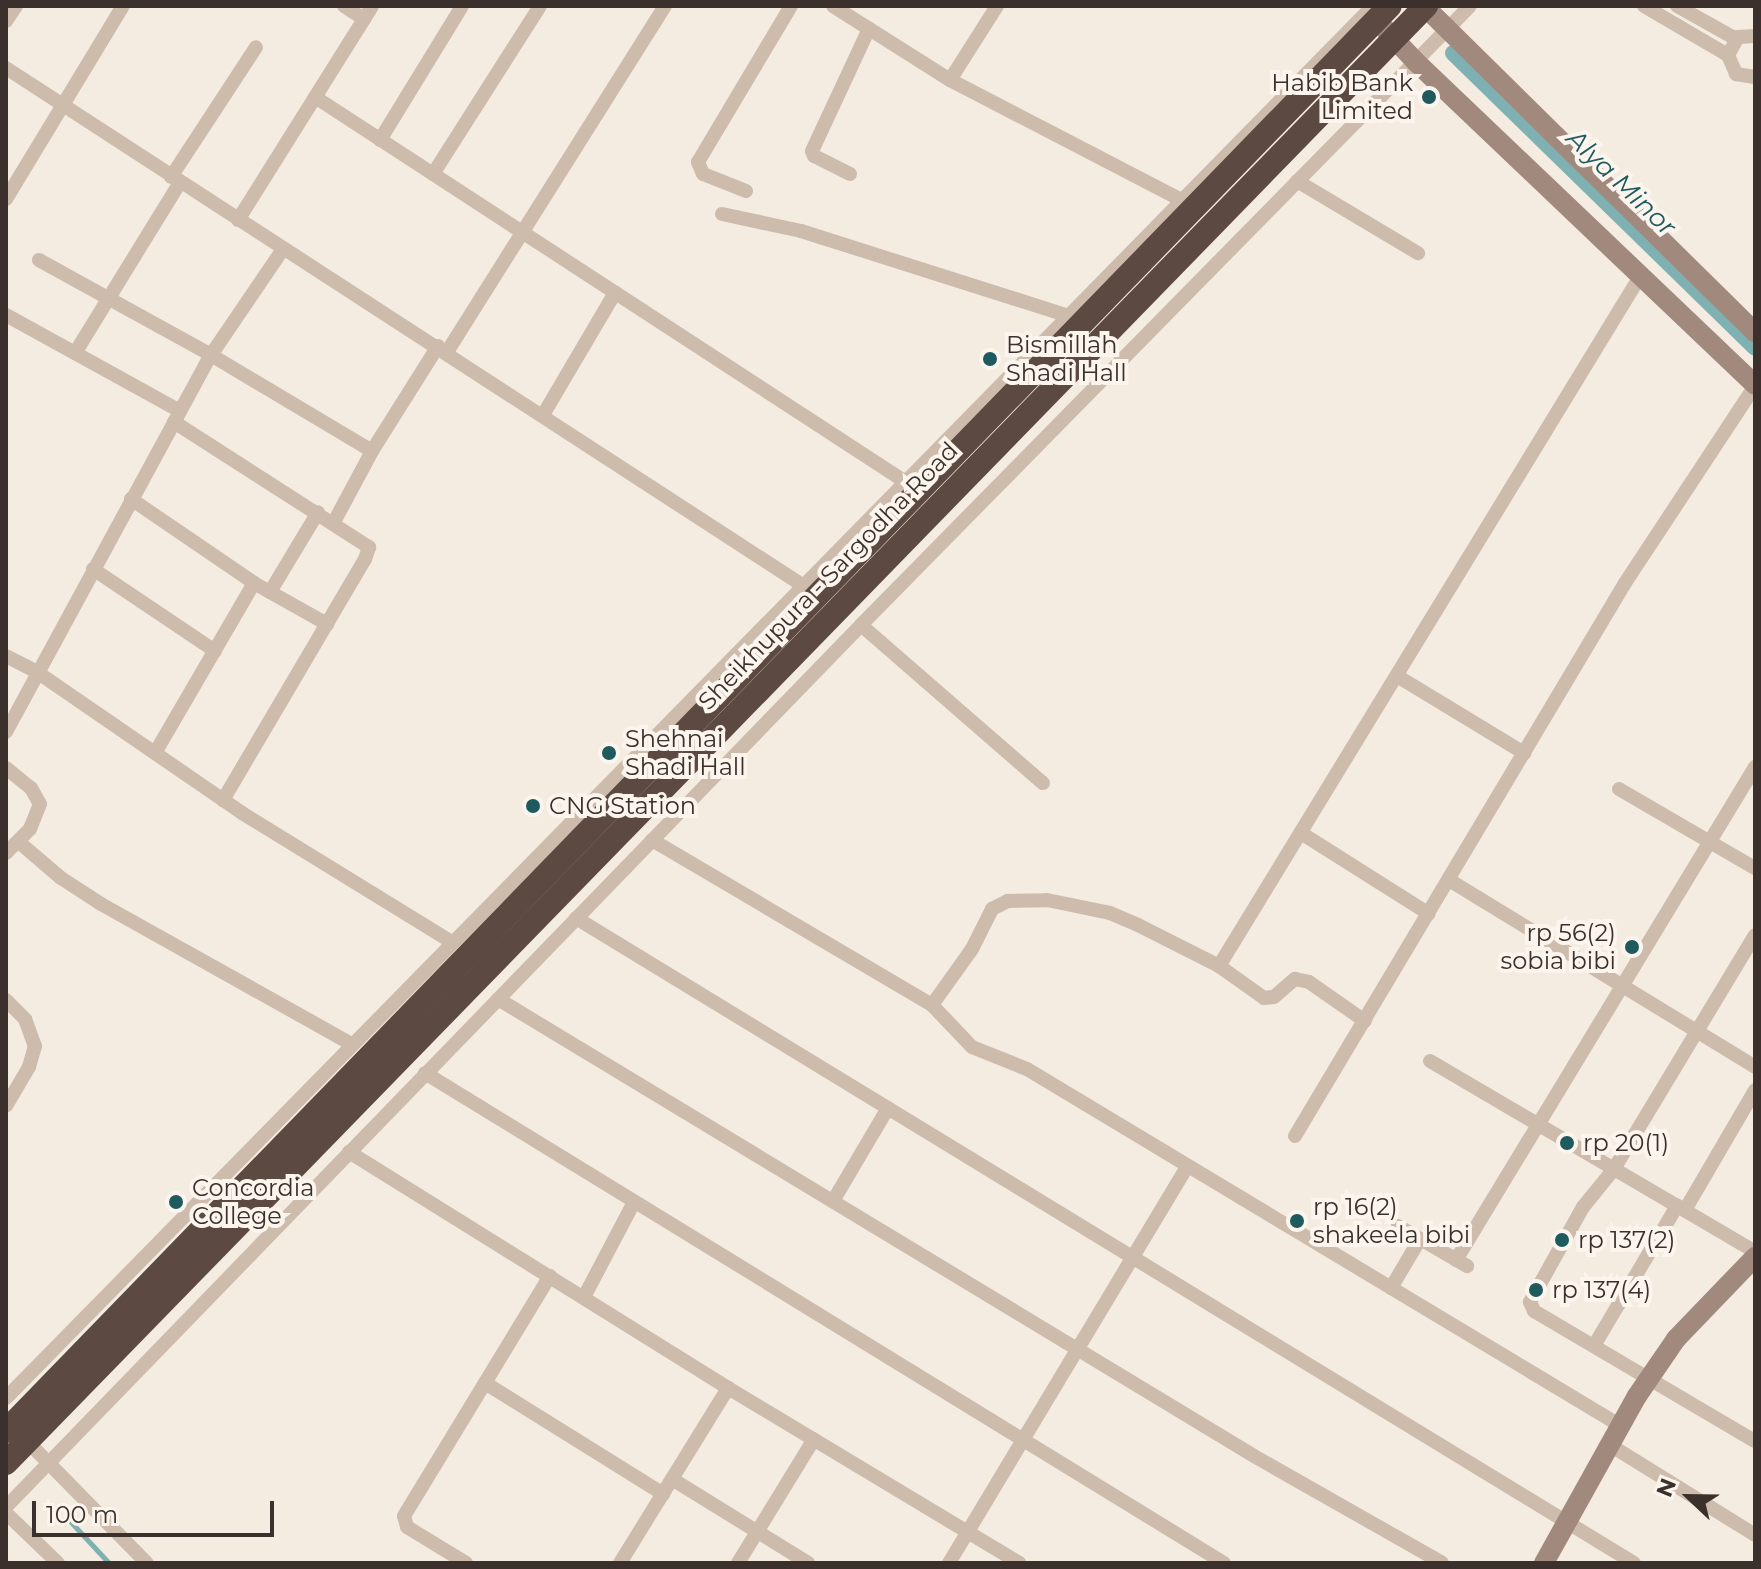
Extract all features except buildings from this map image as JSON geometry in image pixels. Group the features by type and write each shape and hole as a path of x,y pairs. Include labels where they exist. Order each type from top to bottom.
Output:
{"highway":[{"name":"Sheikhupura - Sargodha Road","path":"12,1430 1425,6"},
{"name":"Sheikhupura - Sargodha Road","path":"6,1463 12,1430 1375,9"}],"street":[{"path":"6,21 16,6"},
{"path":"6,199 123,6"},
{"path":"238,220 368,12 344,6"},
{"path":"380,140 462,6"},
{"path":"433,174 540,6"},
{"path":"334,522 372,451 524,234 665,6"},
{"path":"746,191 703,174 698,162 791,6"},
{"path":"833,6 950,80 1180,199"},
{"path":"950,80 997,6"},
{"path":"1425,6 1755,332"},
{"path":"58,1563 6,1510 861,625 1470,6"},
{"path":"1644,6 1728,55 1736,74 1755,77"},
{"path":"1677,6 1736,39 1755,36"},
{"path":"6,1398 1180,199 1375,9 1393,37 1415,61 1755,386 1625,583 1295,1136"},
{"path":"850,174 814,156 812,151 869,29"},
{"path":"1728,55 1736,39"},
{"path":"75,353 256,47"},
{"path":"6,68 802,585"},
{"path":"315,97 904,481"},
{"path":"1297,181 1418,253"},
{"path":"722,214 801,231 1066,315"},
{"path":"6,732 211,355 283,249"},
{"path":"39,260 211,355 372,451"},
{"path":"1219,966 1641,275"},
{"path":"543,415 615,293"},
{"path":"6,315 177,416 369,547 365,559 223,800"},
{"path":"131,499 254,583 327,624"},
{"path":"270,592 318,512"},
{"path":"93,569 215,651"},
{"path":"155,753 254,583"},
{"path":"861,625 1043,783"},
{"path":"6,656 37,672 223,800 452,942"},
{"path":"1397,676 1524,753"},
{"path":"1398,1226 1461,1263 1537,1123 1755,767"},
{"path":"6,768 31,788 40,804 38,815 20,843 6,853"},
{"path":"1619,789 1755,868"},
{"path":"1301,833 1429,914"},
{"path":"652,840 932,1005 972,1047 1027,1069 1621,1426"},
{"path":"20,843 61,878 101,904 352,1044"},
{"path":"1449,880 1755,1067"},
{"path":"932,1005 972,949 992,909 1017,900 1047,900 1110,913 1219,966 1264,998 1274,997 1291,980 1301,979 1365,1021"},
{"path":"576,918 1634,1563"},
{"path":"1755,935 1614,1169 1583,1207 1530,1302 1532,1309 1755,1441"},
{"path":"498,999 1433,1561"},
{"path":"6,1000 25,1019 35,1046 29,1067 6,1106"},
{"path":"1430,1061 1755,1254 1676,1339 1650,1377 1544,1563"},
{"path":"425,1073 1224,1563"},
{"path":"1595,1344 1755,1090"},
{"path":"833,1201 888,1108"},
{"path":"349,1152 728,1388 1019,1563"},
{"path":"949,1563 1188,1166"},
{"path":"584,1297 634,1202"},
{"path":"1391,1288 1420,1239"},
{"path":"466,1563 407,1527 404,1516 550,1276"},
{"path":"485,1383 663,1494"},
{"path":"641,1563 623,1558 728,1388"},
{"path":"12,1430 51,1463 147,1563"},
{"path":"738,1563 814,1439"},
{"path":"1610,1445 1755,1535"},
{"path":"672,1479 808,1563"}],"waterway":[{"name":"Alya Minor","path":"1453,53 1755,348"},
{"path":"69,1520 109,1563"}],"place":[{"name":"Habib Bank Limited","path":"1429,97"},
{"name":"Bismillah Shadi Hall","path":"990,359"},
{"name":"Shehnai Shadi Hall","path":"609,753"},
{"name":"CNG Station","path":"533,806"},
{"name":"rp 56(2) sobia bibi","path":"1632,947"},
{"name":"rp 20(1)","path":"1567,1143"},
{"name":"Concordia College","path":"176,1202"},
{"name":"rp 16(2) shakeela bibi","path":"1297,1221"},
{"name":"rp 137(2)","path":"1562,1240"},
{"name":"rp 137(4)","path":"1536,1290"}]}
